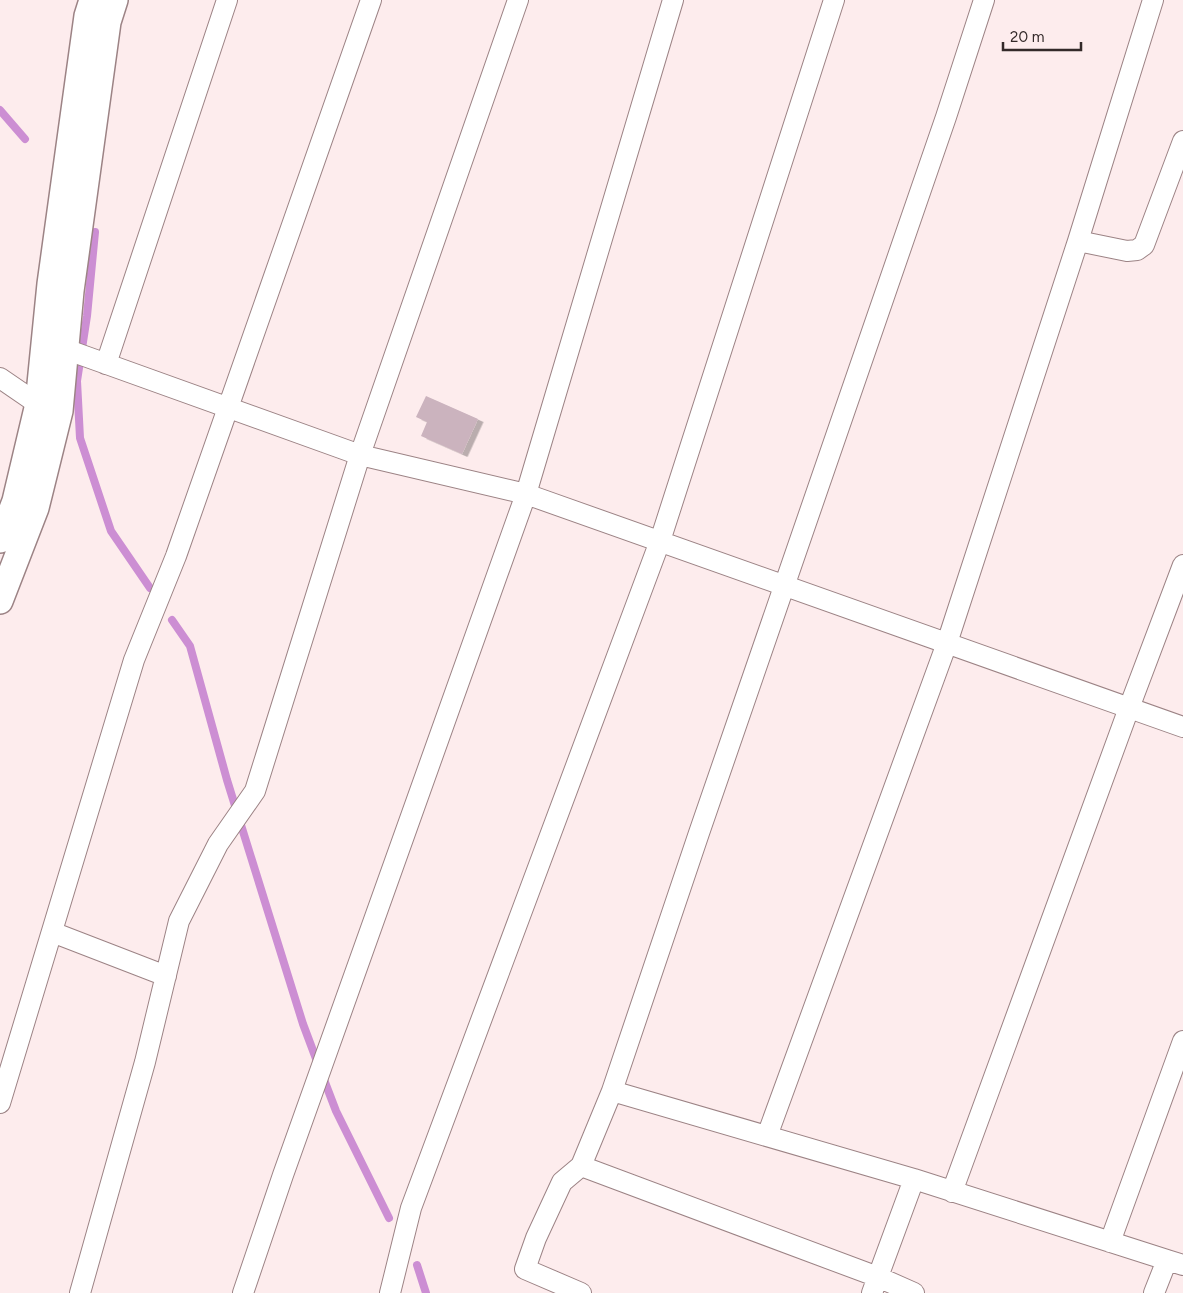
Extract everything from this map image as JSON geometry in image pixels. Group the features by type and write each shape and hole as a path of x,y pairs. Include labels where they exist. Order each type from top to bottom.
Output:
{"street":[{"path":"0,601 36,508 60,411 50,284 85,25 92,0"},
{"path":"0,540 15,501 38,404 71,291 108,22 115,0"},
{"path":"106,364 227,0"},
{"path":"0,1103 134,660 176,556 371,0"},
{"path":"80,1293 145,1062 179,922 218,844 256,791 360,456 518,0"},
{"path":"243,1293 526,494 674,0"},
{"path":"390,1293 411,1208 660,542 834,0"},
{"path":"580,1293 525,1269 536,1238 562,1182 581,1166 612,1091 698,833 785,586 946,117 984,0"},
{"path":"767,1136 947,643 1078,241 1153,0"},
{"path":"1078,241 1127,251 1137,250 1144,245 1183,142"},
{"path":"54,349 106,364 360,456 526,494 1183,727"},
{"path":"0,378 38,404"},
{"path":"952,1192 1183,565"},
{"path":"52,932 166,976"},
{"path":"1110,1242 1183,1041"},
{"path":"612,1091 914,1180 1175,1263 1154,1293"},
{"path":"581,1166 875,1285 914,1293"},
{"path":"875,1285 914,1180"}],"building":[{"path":"426,396 478,419 462,454 421,436 427,422 416,417"}],"waterway":[{"path":"0,110 25,139"},
{"path":"95,232 87,316 77,381 80,438 111,531 150,588"},
{"path":"172,620 190,646 227,780 303,1024 318,1064"},
{"path":"323,1077 336,1111 389,1218"},
{"path":"417,1265 426,1293"}]}
